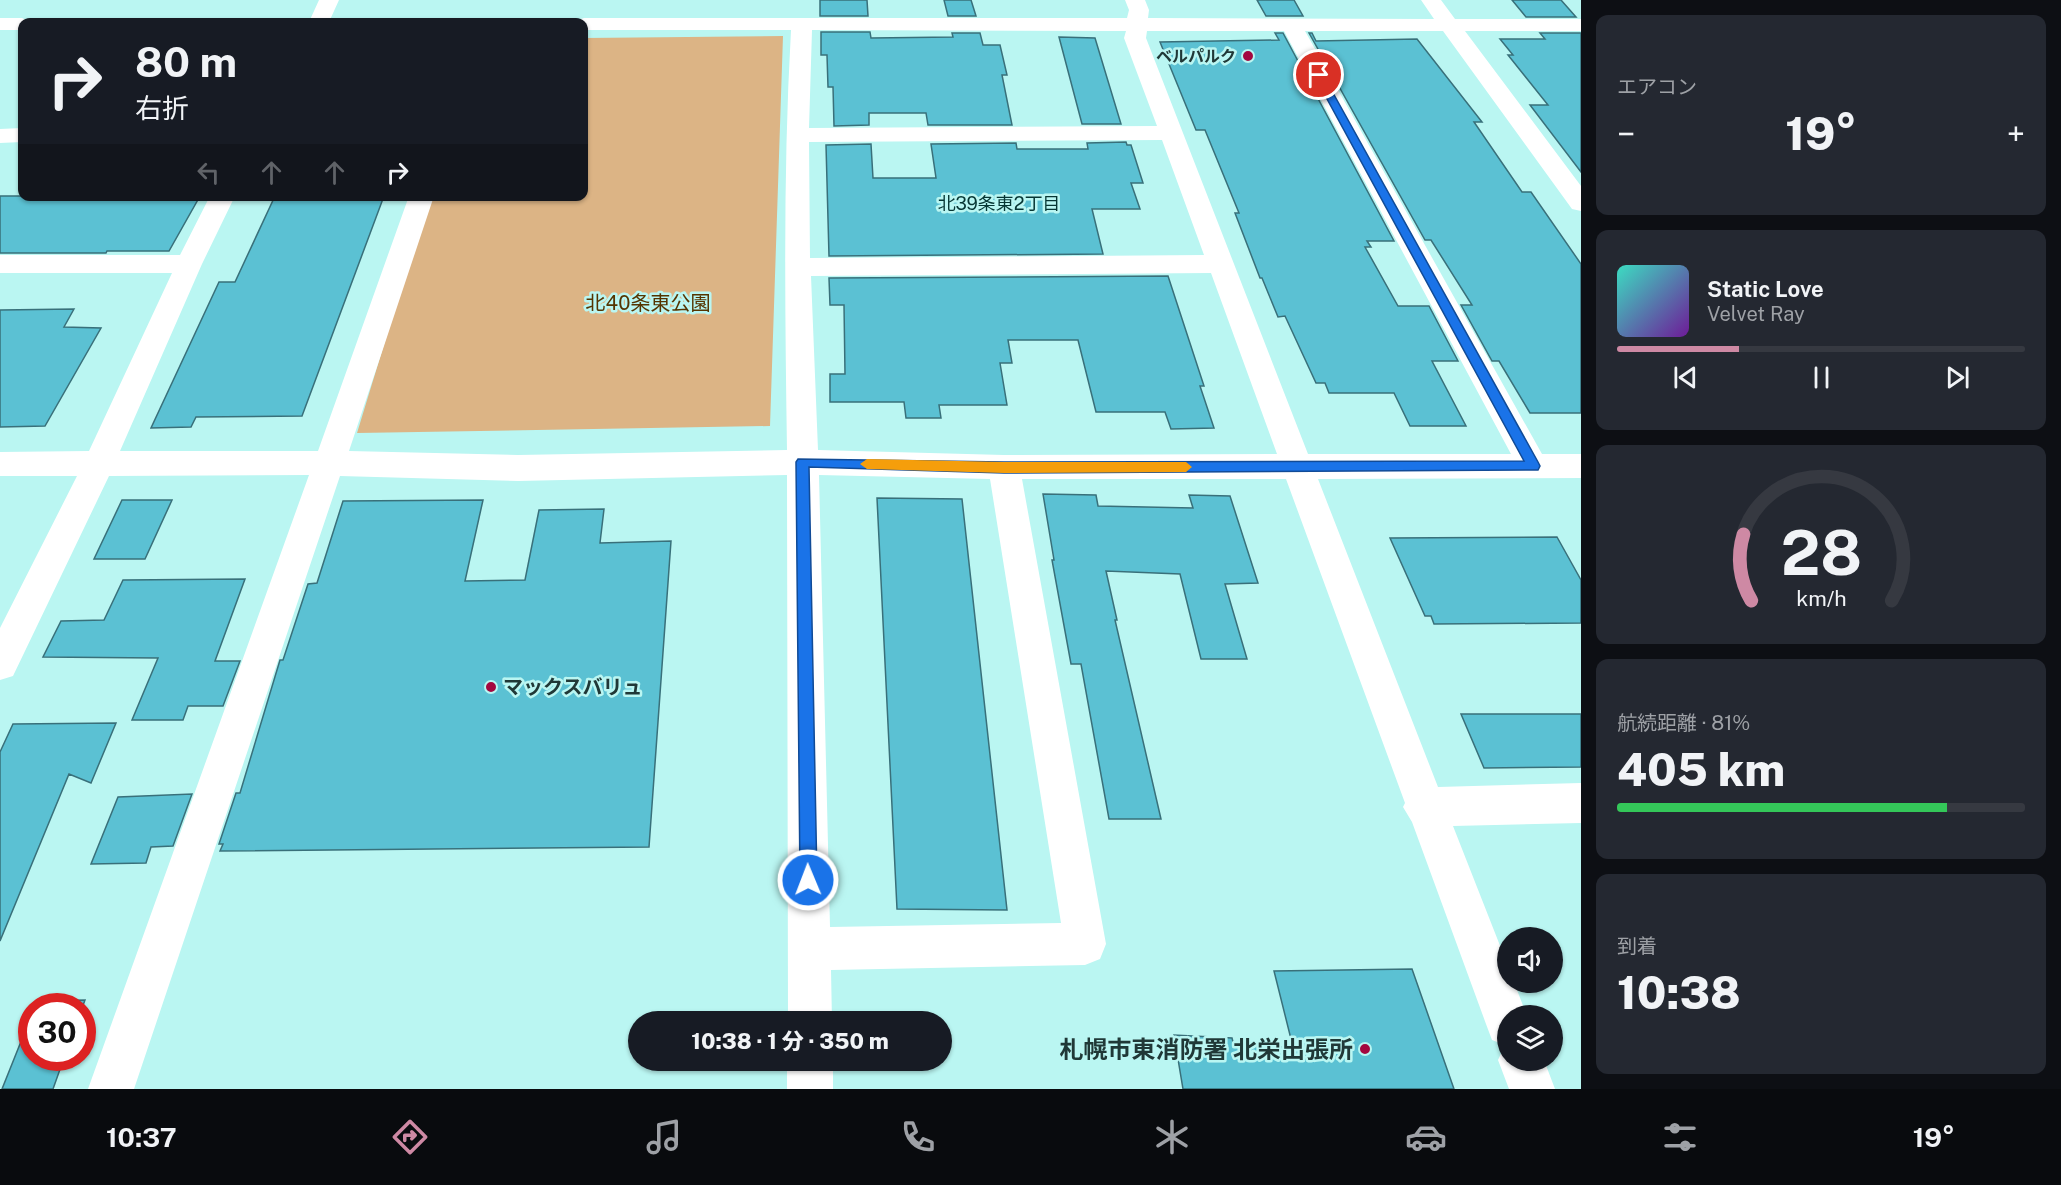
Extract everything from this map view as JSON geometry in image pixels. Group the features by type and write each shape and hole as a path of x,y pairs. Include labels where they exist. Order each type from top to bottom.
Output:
{"street":[{"path":"321,18 329,0"},
{"path":"1431,0 1581,203"},
{"path":"588,24 1136,12 1291,25 1581,25"},
{"path":"1136,12 1135,38 1423,807 1501,1005"},
{"path":"781,18 797,135 797,267 803,462 810,1011"},
{"path":"0,24 18,24"},
{"path":"1291,25 1533,466"},
{"path":"797,135 1170,133"},
{"path":"0,135 18,135"},
{"path":"0,664 99,464 189,264 220,201"},
{"path":"111,1089 420,201"},
{"path":"0,264 189,264"},
{"path":"797,267 1220,264"},
{"path":"0,464 329,463 518,468 803,462 1004,467 1581,466"},
{"path":"809,949 1085,944 1004,467"},
{"path":"1423,807 1581,803"},
{"path":"810,1071 810,1089"},
{"path":"1525,1071 1532,1089"}],"green space":[{"name":"北40条東公園","path":"783,36 770,426 357,433 428,201 588,201 588,38"}],"building":[{"path":"820,0 867,0 868,16 820,16"},
{"path":"944,0 971,0 976,16 948,16"},
{"path":"1257,0 1294,0 1303,16 1266,16"},
{"path":"1512,0 1561,0 1576,17 1526,17"},
{"path":"821,32 870,32 871,38 953,37 952,33 980,33 983,45 1000,45 1007,75 1002,75 1012,125 928,125 926,113 869,113 869,125 834,126 833,87 828,87 827,55 821,55"},
{"path":"1275,33 1283,33 1394,241 1367,241 1371,247 1365,247 1398,306 1429,306 1458,361 1432,361 1466,426 1410,426 1394,393 1329,393 1325,383 1316,383 1285,316 1278,317 1262,278 1260,278 1235,213 1239,213 1205,130 1196,130 1160,42 1279,40"},
{"path":"1309,33 1312,33 1316,41 1417,39 1482,122 1474,122 1522,192 1531,192 1581,264 1581,413 1530,413 1499,361 1492,361 1461,305 1472,305 1431,240 1425,240"},
{"path":"1540,33 1581,33 1581,172 1530,105 1548,105 1508,55 1513,55 1500,39 1545,39"},
{"path":"1059,37 1095,38 1121,124 1082,124"},
{"path":"1126,142 1127,145 1131,145 1143,183 1131,183 1140,209 1092,209 1103,254 829,256 826,145 871,144 873,178 936,178 931,144 1016,143 1017,149 1088,149 1087,143"},
{"path":"0,196 18,196 18,201 197,201 169,251 0,253"},
{"path":"273,201 382,201 302,416 196,417 191,427 151,428 219,282 235,282"},
{"path":"1168,276 1204,386 1200,386 1214,428 1171,429 1165,412 1096,412 1078,340 1008,340 1012,363 1000,363 1007,405 939,405 941,418 906,418 904,402 830,402 830,374 845,374 844,305 830,305 829,278"},
{"path":"74,309 64,327 101,328 45,426 0,427 0,310"},
{"path":"1043,494 1096,495 1098,506 1193,508 1189,495 1230,496 1258,583 1225,584 1247,659 1201,659 1180,574 1106,571 1117,620 1115,620 1161,819 1109,819 1081,664 1071,664 1052,560 1054,560"},
{"path":"877,498 962,499 1007,910 897,909"},
{"path":"122,500 172,500 145,559 94,559"},
{"path":"483,500 465,581 525,580 539,510 604,509 600,543 671,541 649,847 220,851 223,844 219,844 236,793 240,793 280,660 283,660 308,584 317,583 343,501"},
{"path":"1557,537 1581,580 1581,623 1434,624 1431,616 1425,616 1390,538"},
{"path":"245,579 215,661 240,661 223,706 188,706 183,720 132,720 158,658 43,657 61,621 104,620 123,580"},
{"path":"1461,714 1581,714 1581,767 1484,768"},
{"path":"116,723 91,783 69,774 0,941 0,752 13,724"},
{"path":"192,794 173,846 151,847 146,863 91,864 118,797"},
{"path":"1412,969 1454,1089 1183,1089 1174,1035 1232,1038 1234,1046 1293,1047 1274,971"},
{"path":"18,1049 18,1071 59,1071 53,1089 2,1089"}],"slow traffic":[{"path":"867,464 1186,467"}],"place":[{"name":"ベルパルク","path":"1248,56"},
{"name":"マックスバリュ","path":"491,687"},
{"name":"札幌市東消防署 北栄出張所","path":"1365,1049"}],"district":[{"name":"北39条東2丁目","path":"999,203"}],"route":[{"path":"808,880 803,462 1004,467 1533,466 1319,75"}]}
